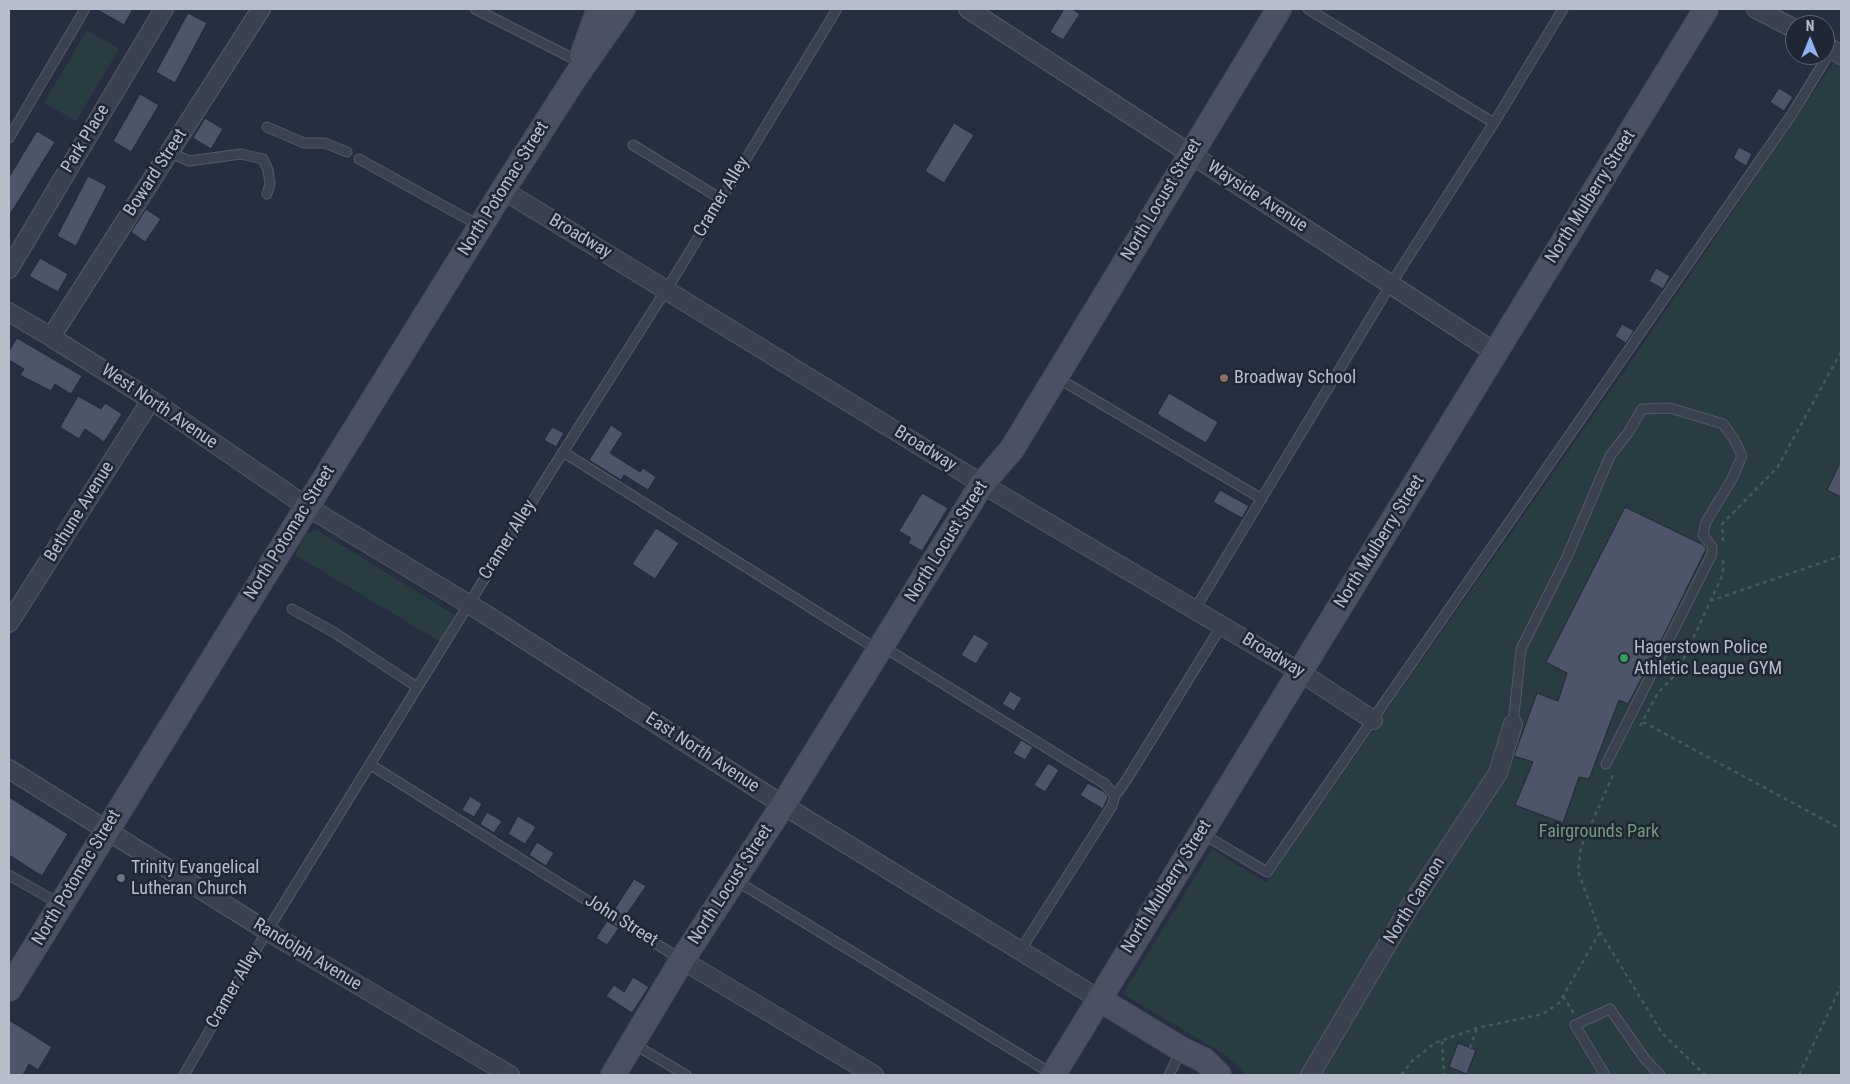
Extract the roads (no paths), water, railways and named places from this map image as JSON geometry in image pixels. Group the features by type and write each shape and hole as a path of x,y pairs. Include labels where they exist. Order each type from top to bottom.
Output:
{"main road":[{"name":"North Potomac Street","path":"577,71 599,9"},
{"name":"North Potomac Street","path":"9,989 306,506 577,71 623,9"},
{"name":"North Locust Street","path":"613,1075 682,960 783,805 982,484 1012,449 1279,9"},
{"name":"North Mulberry Street","path":"1053,1075 1706,9"},
{"path":"1099,998 1181,1049 1204,1060 1220,1075"}],"street":[{"name":"Park Place","path":"9,269 164,9"},
{"name":"Boward Street","path":"51,337 261,9"},
{"name":"Wayside Avenue","path":"968,9 1496,352"},
{"path":"1756,9 1785,24"},
{"name":"Broadway","path":"503,190 982,484 1300,672 1374,720"},
{"name":"West North Avenue","path":"9,312 151,400 306,506"},
{"name":"Bethune Avenue","path":"9,623 151,400"},
{"name":"East North Avenue","path":"306,506 469,604 783,805 1099,998"},
{"name":"North Cannon","path":"1310,1075 1409,908 1498,773 1514,724"},
{"name":"Randolph Avenue","path":"9,769 267,932 510,1075"},
{"name":"John Street","path":"682,960 874,1075"}],"lane":[{"path":"9,138 85,9"},
{"path":"474,9 577,71"},
{"name":"Cramer Alley","path":"184,1075 267,932 563,452 678,271 837,9"},
{"path":"1308,9 1494,123"},
{"path":"1195,609 1391,284 1494,123 1563,9"},
{"path":"1201,833 1267,872 1374,720 1824,65"},
{"path":"267,127 304,144 325,143 347,152"},
{"path":"633,145 721,199"},
{"path":"169,152 189,161 241,154 263,159 268,170 270,184 267,194"},
{"path":"359,159 481,226"},
{"path":"1056,376 1262,499"},
{"path":"1514,724 1521,649 1566,558 1610,456 1628,433 1642,409 1670,408 1723,424 1734,439 1742,456 1732,479 1706,522 1703,535 1712,547 1712,554 1606,764"},
{"path":"563,452 880,648 1105,784 1114,795"},
{"path":"292,609 335,633 417,688"},
{"path":"1020,950 1112,806 1114,795 1127,779 1222,625"},
{"name":"John Street","path":"371,764 682,960"},
{"path":"9,875 60,904"},
{"path":"735,880 1053,1075"},
{"path":"1605,1075 1576,1025 1610,1008 1645,1059 1660,1075"},
{"path":"632,1043 686,1075"},
{"path":"1169,1075 1181,1049"}],"place":[{"name":"Broadway School","path":"1224,378"},
{"name":"Hagerstown Police Athletic League GYM","path":"1624,658"},
{"name":"Trinity Evangelical Lutheran Church","path":"121,878"}],"park label":[{"name":"Fairgrounds Park","path":"1599,832"}]}
